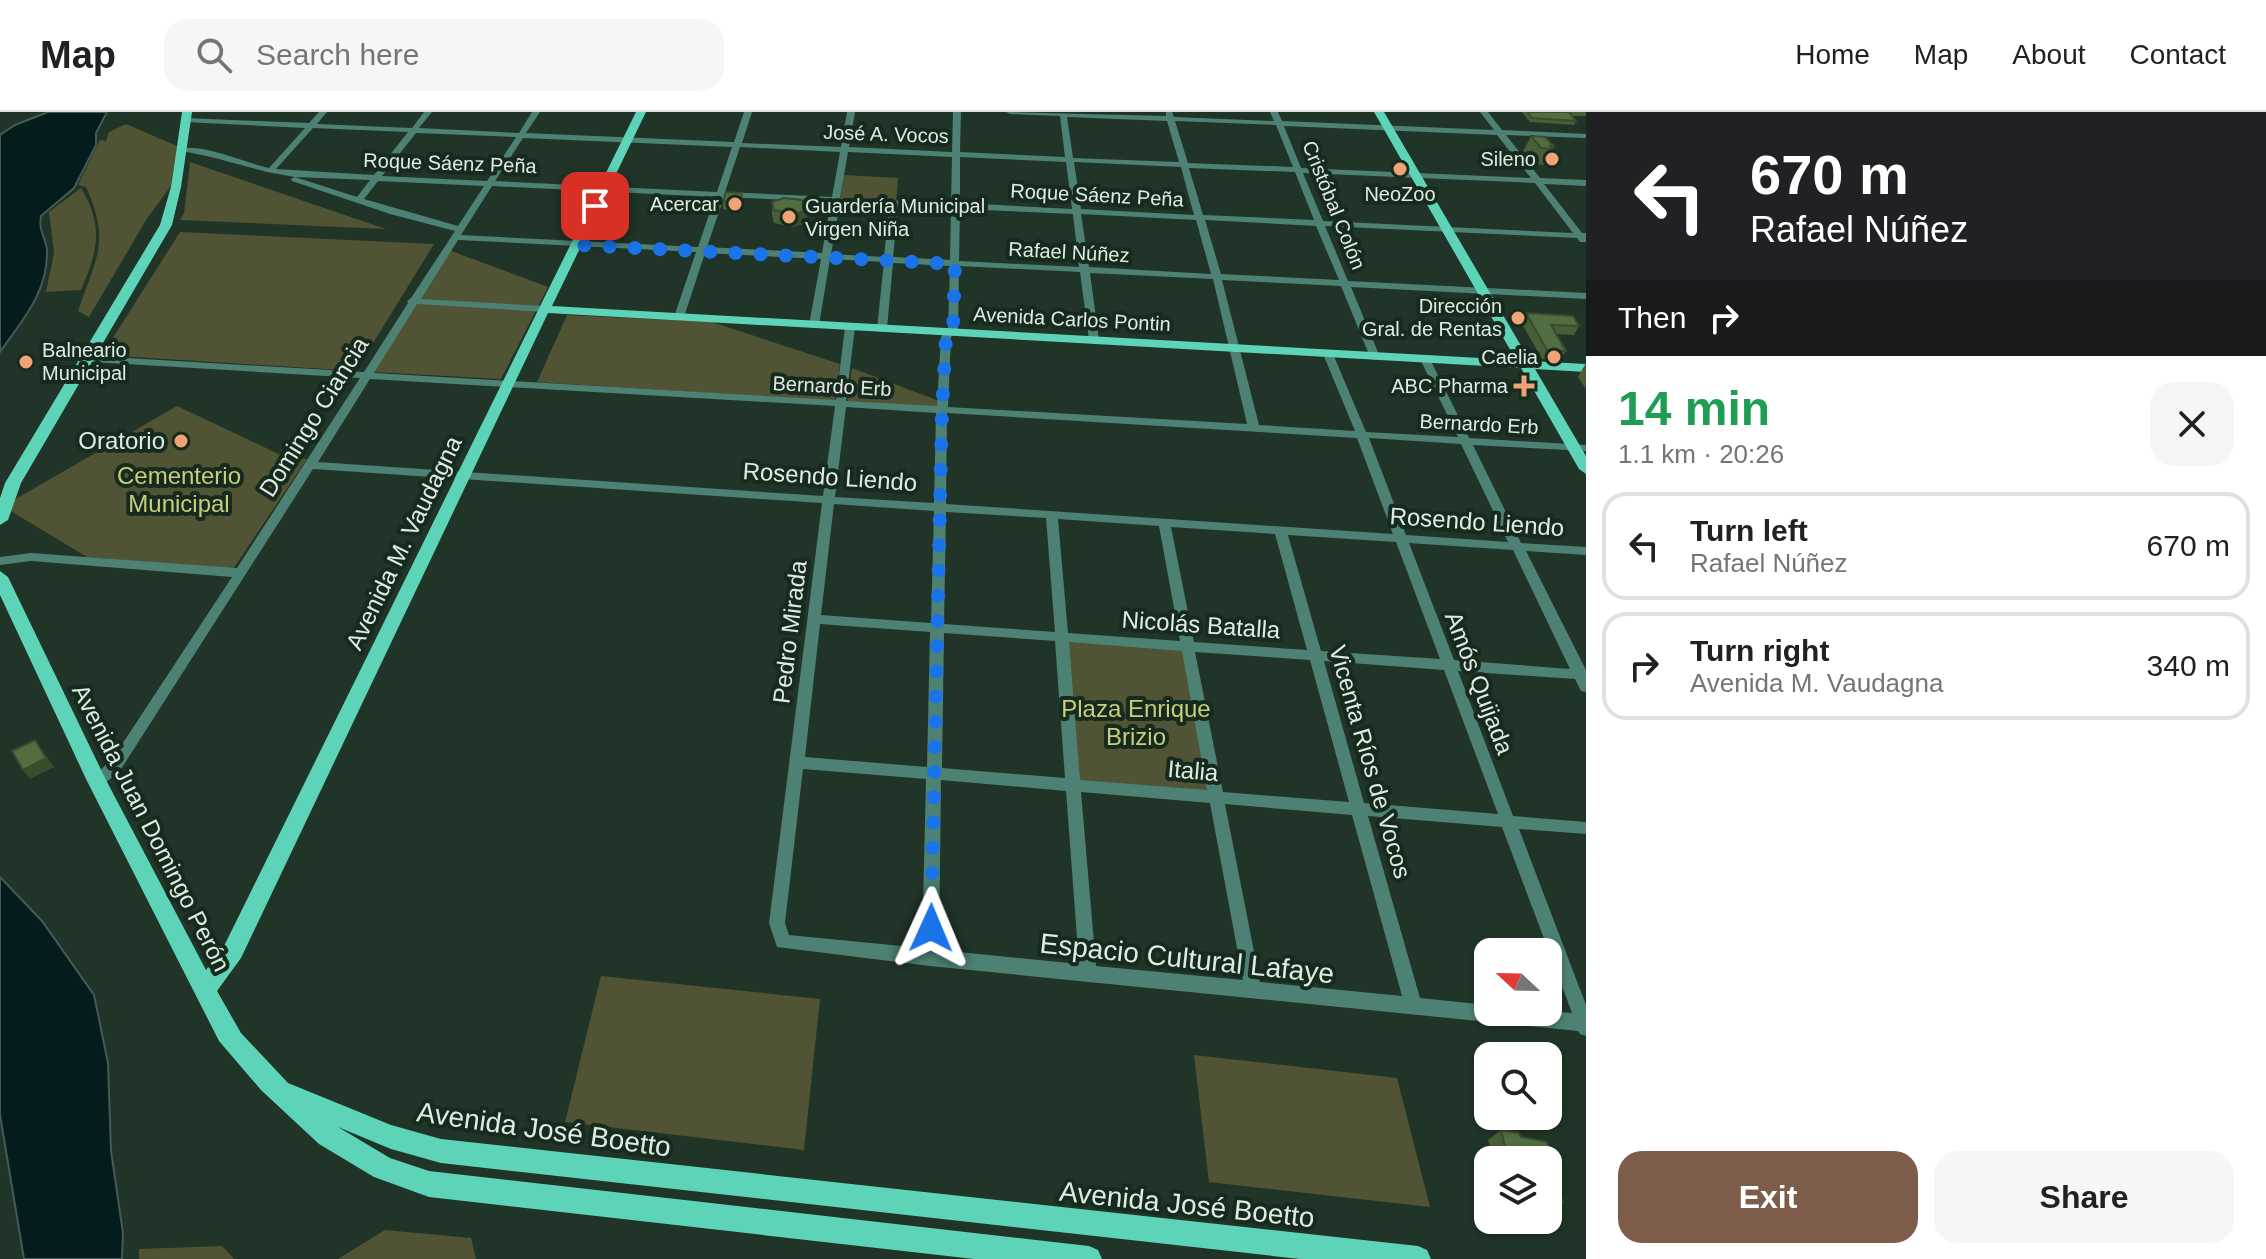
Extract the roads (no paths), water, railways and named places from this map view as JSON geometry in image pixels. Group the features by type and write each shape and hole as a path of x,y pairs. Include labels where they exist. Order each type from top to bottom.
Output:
{"main road":[{"name":"Avenida M. Vaudagna","path":"204,992 233,951 641,112"},
{"path":"1379,112 1524,365 1580,448 1586,469"},
{"path":"0,482 166,225 176,187 186,116"},
{"name":"Avenida Carlos Pontin","path":"544,309 1586,368"},
{"path":"0,520 13,483 82,359"},
{"name":"Avenida Juan Domingo Perón","path":"0,577 97,781 204,992 242,1054 277,1088"},
{"path":"277,1088 312,1125 359,1157 379,1168 429,1184 1089,1259"},
{"name":"Avenida José Boetto","path":"277,1088 305,1105 391,1137 441,1151 1418,1259"}],"street":[{"path":"271,170 323,112"},
{"path":"359,200 428,112"},
{"name":"Domingo Ciancia","path":"97,781 118,762 536,112"},
{"path":"679,317 748,112"},
{"path":"814,325 851,112"},
{"path":"930,958 942,411 946,337 950,332 955,264 957,112"},
{"path":"1010,112 1170,115 1278,123 1586,136"},
{"name":"Cristóbal Colón","path":"1274,112 1375,357"},
{"path":"1484,112 1584,239"},
{"path":"1064,113 1094,340"},
{"path":"1170,115 1236,348 1234,355 1254,429"},
{"name":"José A. Vocos","path":"186,116 309,126 1586,183"},
{"name":"Roque Sáenz Peña","path":"181,150 204,151 283,172 375,178 1445,229 1584,239"},
{"name":"Rafael Núñez","path":"283,172 456,233 577,245 1586,296"},
{"path":"882,328 894,203"},
{"name":"Avenida Carlos Pontin","path":"412,301 544,309"},
{"name":"Pedro Mirada","path":"783,942 777,923 850,327"},
{"name":"Amós Quijada","path":"1328,354 1362,435 1585,1025"},
{"name":"Bernardo Erb","path":"82,359 1580,448"},
{"path":"1425,359 1584,679"},
{"name":"Rosendo Liendo","path":"311,465 1586,551"},
{"path":"1052,514 1088,974"},
{"path":"1164,522 1253,990"},
{"name":"Vicenta Ríos de Vocos","path":"1281,532 1413,1006"},
{"path":"0,561 31,557 242,573"},
{"name":"Nicolás Batalla","path":"813,619 1448,665 1584,679"},
{"name":"Italia","path":"795,762 1586,828"},
{"name":"Espacio Cultural Lafaye","path":"783,942 1585,1025"}],"water":[{"path":"48,112 107,112 96,133 96,145 74,188 41,216 47,252 43,280 32,306 0,352 0,135 15,125"},
{"path":"0,877 42,921 94,995 108,1063 111,1151 123,1233 122,1259 24,1259 0,1115"}],"place":[{"name":"Sileno","path":"1552,159"},
{"name":"NeoZoo","path":"1400,169"},
{"name":"Acercar","path":"735,204"},
{"name":"Guardería Municipal Virgen Niña","path":"789,217"},
{"name":"Dirección Gral. de Rentas","path":"1518,318"},
{"name":"Caelia","path":"1554,357"},
{"name":"Balneario Municipal","path":"26,362"},
{"name":"ABC Pharma","path":"1524,386"},
{"name":"Oratorio","path":"181,441"}],"park label":[{"name":"Cementerio Municipal","path":"179,490"},
{"name":"Plaza Enrique Brizio","path":"1136,723"}]}
